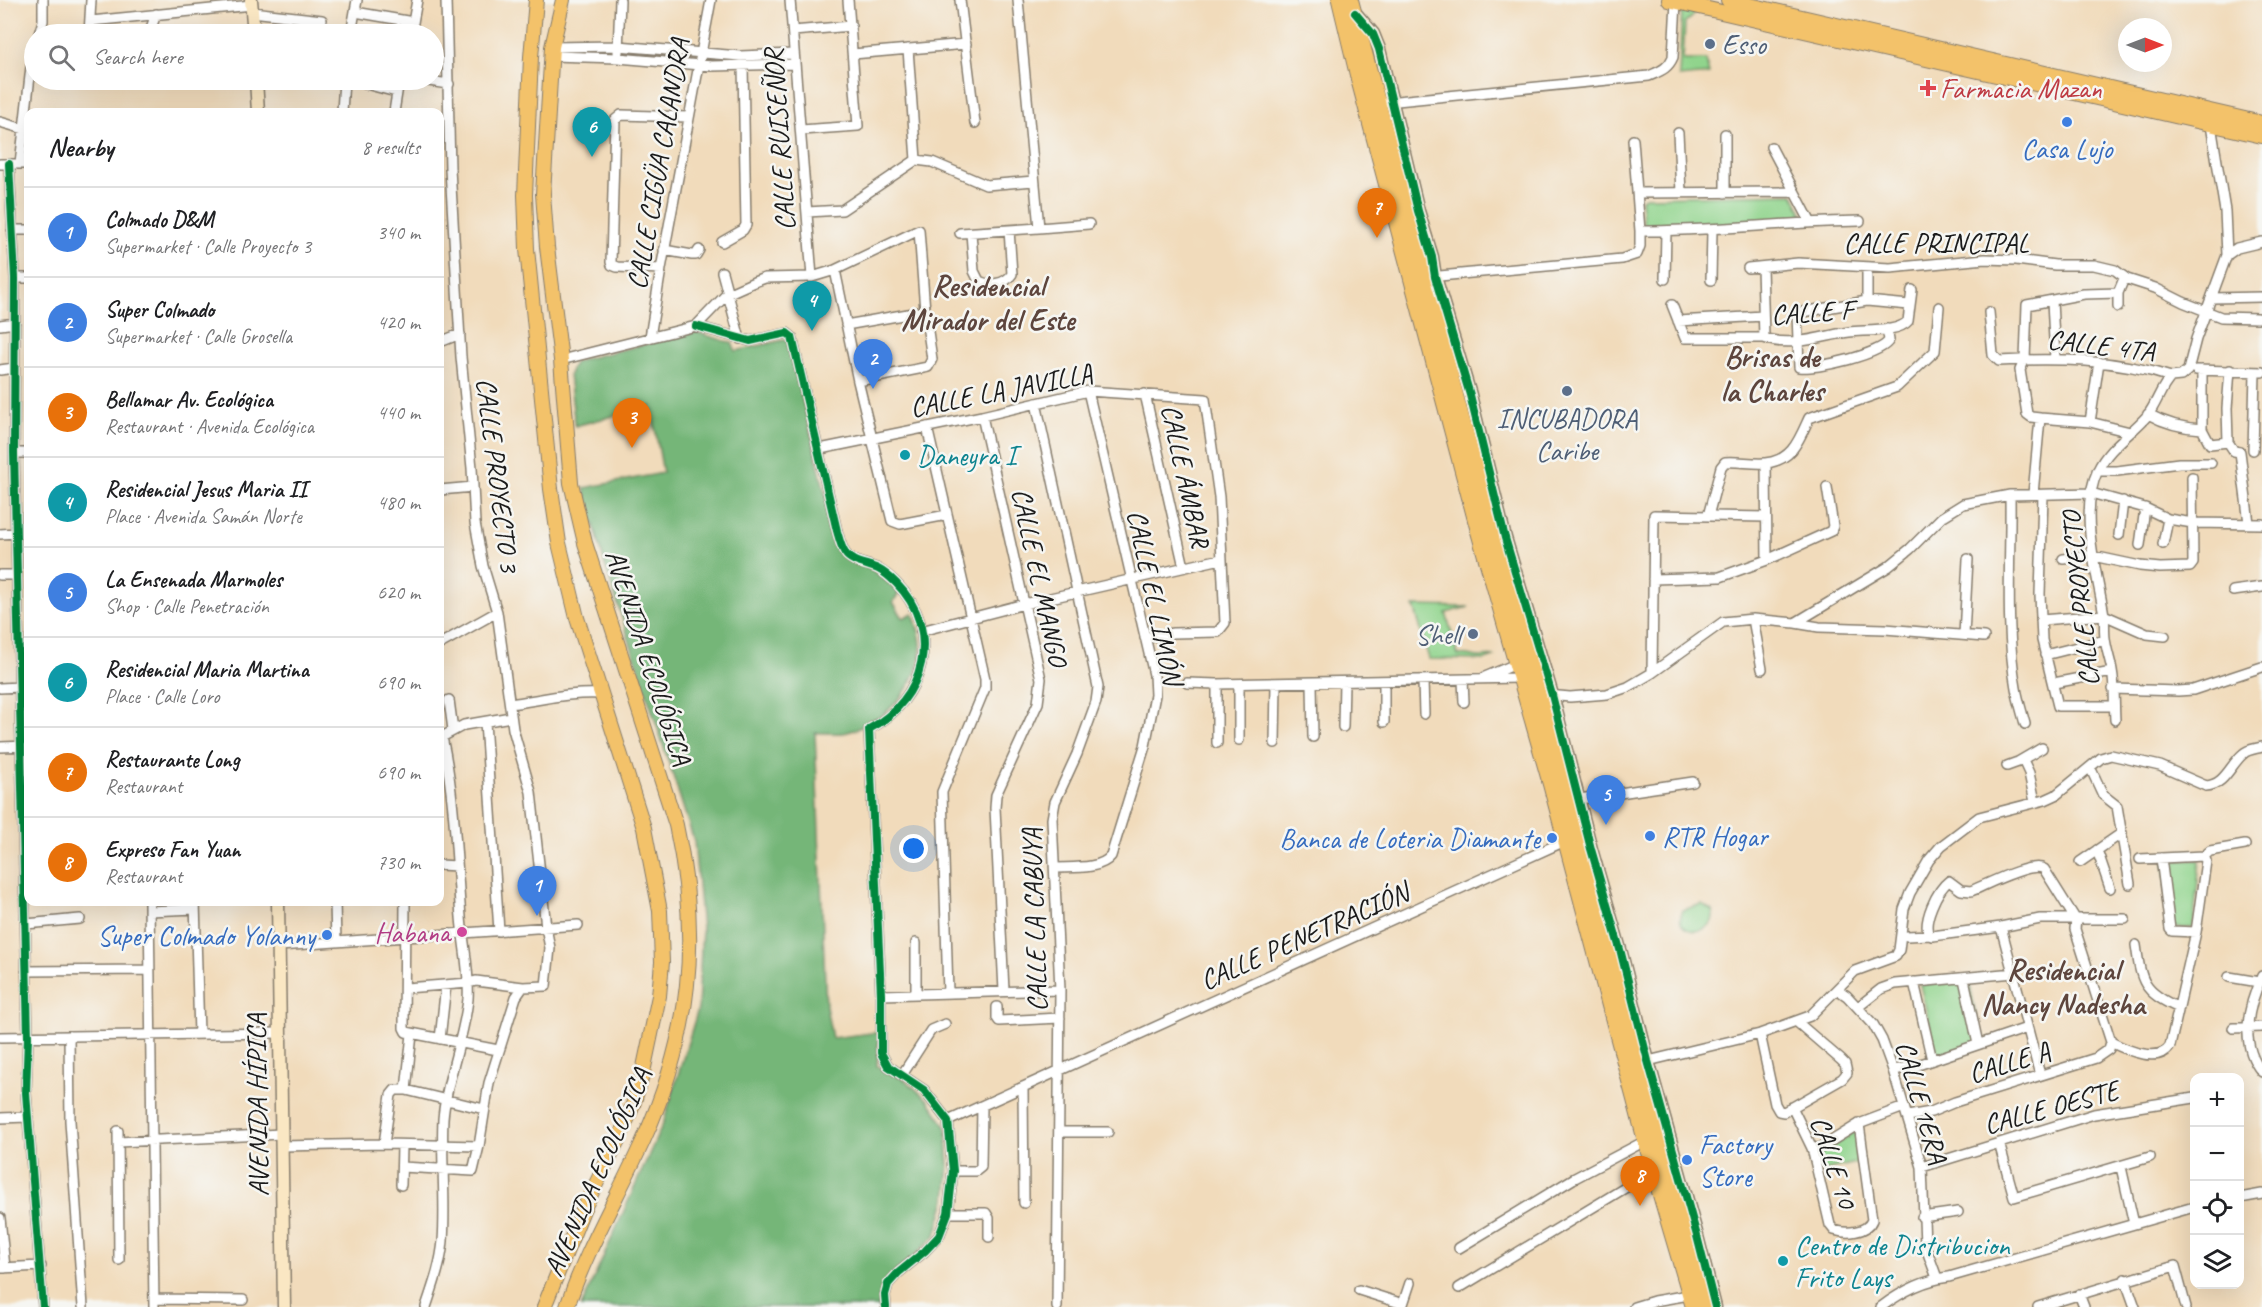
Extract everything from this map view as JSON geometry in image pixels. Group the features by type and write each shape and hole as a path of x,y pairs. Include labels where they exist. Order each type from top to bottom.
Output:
{"main road":[{"path":"536,0 526,163 527,249 545,437 559,543 577,618 644,828 653,868 660,911 662,962 659,996 643,1072 633,1105 583,1210 544,1307"},
{"name":"AVENIDA ECOLÓGICA","path":"563,0 552,52 543,194 561,360 571,483 585,543 676,825 687,885 690,961 686,1003 661,1098 567,1307"},
{"path":"1339,0 1399,233 1653,1172 1691,1301"},
{"path":"1728,0 2116,96 2211,125 2262,123"},
{"path":"1672,1 2235,123 2262,136"},
{"path":"1354,4 1385,102 1490,524 1545,694 1574,800 1666,1168 1707,1307"}],"street":[{"path":"42,24 43,0"},
{"path":"91,0 91,24"},
{"path":"353,24 357,0"},
{"path":"355,12 412,22 417,0"},
{"name":"CALLE PROYECTO 3","path":"446,0 450,169 475,523 483,566 496,612 511,717 531,792 550,956 546,986 523,987"},
{"path":"618,58 620,0"},
{"name":"CALLE CIGÜA CALANDRA","path":"650,337 711,0"},
{"name":"CALLE RUISEÑOR","path":"790,0 812,277"},
{"path":"801,130 858,126 848,0"},
{"path":"960,0 975,123"},
{"path":"1018,0 1039,228"},
{"path":"1385,102 1649,76 1663,70 1670,64 1673,57 1672,1"},
{"path":"91,21 252,6 322,20"},
{"path":"252,6 253,24"},
{"path":"153,24 156,15"},
{"path":"793,31 850,26"},
{"path":"853,54 966,44"},
{"path":"552,52 618,46 700,59 712,66 795,64"},
{"path":"908,49 916,160"},
{"path":"552,52 618,58 700,59 794,54"},
{"path":"722,242 743,230 746,225 743,66"},
{"path":"444,83 449,84"},
{"path":"27,108 30,90"},
{"path":"257,90 258,108"},
{"path":"342,108 343,90"},
{"path":"388,90 396,92 394,108"},
{"path":"661,269 617,267 611,262 615,120 621,115 688,117"},
{"path":"0,122 24,129 24,164 4,164 5,206 12,230 15,278 14,368 19,687 24,736"},
{"path":"2171,377 2181,376 2188,370 2227,255 2225,211 2211,125"},
{"path":"1678,133 1681,192"},
{"path":"1725,134 1725,193"},
{"path":"1430,277 1622,259 1637,254 1641,246 1633,140"},
{"path":"1772,147 1810,221"},
{"path":"807,212 842,210 916,160 932,162 986,185 1035,181"},
{"path":"444,168 450,169"},
{"path":"1637,193 1794,192"},
{"path":"1640,231 1712,230 1810,221 1860,221"},
{"path":"960,233 1089,225"},
{"path":"12,230 24,230"},
{"path":"971,233 974,271 979,281 991,285 1009,279 1012,274 1009,230"},
{"path":"1712,230 1712,279"},
{"path":"696,326 727,294 765,278 812,277 835,270 919,231 925,311 932,359 930,365 858,381"},
{"path":"1665,279 1666,231"},
{"path":"2227,255 2237,248 2262,242"},
{"path":"664,250 696,255 699,250"},
{"name":"CALLE PRINCIPAL","path":"1748,268 1798,262 1890,268 1985,259 2016,260 2055,266 2094,265 2115,270 2127,279 2155,288 2220,317 2258,318"},
{"path":"1762,267 1764,338"},
{"path":"1867,301 1868,268"},
{"path":"835,270 858,381 892,520 900,524 947,515"},
{"path":"722,272 740,339"},
{"path":"15,278 24,278"},
{"path":"2118,307 2118,293 2123,281 2127,279"},
{"name":"CALLE F","path":"1678,321 1685,338 1764,338 1771,341 1797,341 1905,324 1908,321 1912,290"},
{"path":"2118,293 2084,294 2028,304 2025,359 2020,370 2027,414 2031,417 2090,422 2130,432"},
{"path":"2212,298 2262,297"},
{"path":"2052,300 2055,359"},
{"path":"1887,328 1889,340 1884,346 1862,355 1819,366 1799,367 1797,314 1867,301 1909,305"},
{"path":"1672,305 1678,321 1763,316"},
{"path":"1708,516 1720,467 1725,462 1766,463 1787,457 1800,439 1809,418 1897,387 1935,351 1939,307"},
{"path":"846,325 925,311"},
{"name":"CALLE 4TA","path":"1989,312 1995,358 1999,361 2055,359 2099,362 2148,369 2171,377"},
{"path":"0,325 15,323"},
{"path":"561,360 696,326 750,341 790,334 844,553 878,569 895,582 909,598 917,612 924,643 923,660 913,689 893,714 869,729 883,1060 888,1066 924,1090 948,1121 953,1171 948,1214 939,1236 888,1284 885,1295 886,1307"},
{"path":"444,340 460,334"},
{"path":"2090,422 2099,362"},
{"path":"0,370 14,368"},
{"path":"2188,370 2230,370 2258,373 2257,450 2234,451 2228,442 2227,408 2230,370"},
{"path":"2202,370 2202,429 2210,444 2228,442"},
{"name":"CALLE PROYECTO","path":"2115,720 2112,672 2105,640 2104,615 2090,529 2091,493 2097,471 2120,440 2148,414 2171,377"},
{"name":"CALLE LA JAVILLA","path":"820,449 982,416 1088,391 1205,399 1219,497 1225,623 1218,632 1173,633 1145,638"},
{"name":"CALLE EL LIMÓN","path":"1055,868 1098,865 1106,862 1112,856 1145,746 1155,695 1154,675 1088,391"},
{"name":"CALLE ÁMBAR","path":"1145,394 1184,567"},
{"name":"CALLE LA CABUYA","path":"1036,403 1078,591 1098,695 1077,754 1053,810 1052,819 1060,990 1057,1307"},
{"path":"2148,414 2166,423 2202,429"},
{"name":"CALLE EL MANGO","path":"982,416 1041,680 1038,703 996,795 1004,991"},
{"path":"2033,494 2040,418"},
{"path":"927,427 985,679 985,688 942,792 948,993"},
{"path":"2240,452 2248,523"},
{"path":"15,453 24,453"},
{"path":"1766,463 1767,560"},
{"path":"2097,471 2117,471 2179,463 2211,463"},
{"path":"2063,559 2093,556 2140,566 2190,567 2193,563 2192,477"},
{"path":"444,490 473,487"},
{"path":"1653,579 1720,577 1767,560 1831,531 1833,526 1827,487"},
{"path":"1795,623 1888,567 1942,517 1963,504 2010,495 2091,493 2145,508 2168,519 2193,523 2262,524"},
{"path":"2010,495 2013,662 2016,689 2025,724"},
{"path":"2043,495 2040,594 2045,655 2054,682 2058,706 2114,706"},
{"path":"2119,535 2123,501"},
{"path":"2140,544 2145,508"},
{"path":"1652,673 1653,515 1766,517"},
{"path":"2163,544 2168,519"},
{"path":"0,534 16,533"},
{"path":"17,549 24,549"},
{"path":"1964,636 1968,559"},
{"path":"921,631 1078,591 1221,560"},
{"path":"0,575 17,575"},
{"path":"2233,591 2262,587"},
{"path":"444,642 496,612"},
{"path":"2042,620 2104,615 2147,634 2165,636"},
{"path":"1545,694 1570,697 1607,694 1628,687 1652,673 1723,622 1754,619 1819,627 1885,629 1984,638"},
{"path":"1754,619 1762,669"},
{"path":"2045,655 2105,640"},
{"path":"1477,680 1516,664"},
{"path":"2113,689 2193,690 2262,667"},
{"path":"2054,682 2112,672"},
{"path":"1187,683 1276,684 1520,678"},
{"path":"1463,680 1464,702"},
{"path":"1423,681 1424,714"},
{"path":"1343,727 1344,682"},
{"path":"1384,682 1384,722"},
{"path":"1312,683 1313,737"},
{"path":"1217,684 1217,743"},
{"path":"1239,684 1239,740"},
{"path":"1275,743 1276,684"},
{"path":"0,688 19,687"},
{"path":"510,704 582,693 601,694"},
{"path":"449,700 453,730"},
{"path":"444,735 464,725 511,717"},
{"path":"485,722 499,931"},
{"path":"0,747 24,746"},
{"path":"1648,1061 1760,1034 1797,1022 1810,1016 1855,971 1896,956 1899,950 1904,909 1910,893 1929,860 1941,846 1979,817 2056,795 2101,758 2111,755 2160,766 2206,786 2213,785 2226,775 2247,751 2262,747"},
{"path":"2007,766 2023,760 2042,748"},
{"path":"426,1307 443,1243 442,1146 445,1099 464,1023 469,983 462,933 454,813 444,755"},
{"path":"2023,760 2029,773 2035,802"},
{"path":"2090,767 2103,795 2117,806 2130,884"},
{"path":"1693,782 1574,800 1591,849 1621,953 1715,1307"},
{"path":"2080,862 2121,833"},
{"name":"CALLE PENETRACIÓN","path":"948,1121 1565,841"},
{"path":"2140,859 2204,856 2210,851 2245,845"},
{"path":"2097,850 2110,888"},
{"path":"1929,935 1926,927 1931,909 1949,881 1961,890 1971,891 2036,866 2044,868 2076,920 2075,929 2111,1042 2143,1053 2167,1051 2196,932 2206,864 2204,856"},
{"path":"2161,858 2170,929 2196,932"},
{"path":"444,865 457,866"},
{"path":"26,906 28,1036 26,1093 43,1307"},
{"path":"149,906 154,1303 243,1300"},
{"path":"195,906 200,1034"},
{"name":"AVENIDA HÍPICA","path":"278,906 284,1307"},
{"path":"335,906 336,942"},
{"path":"405,906 408,1031 406,1090"},
{"path":"26,924 80,919"},
{"path":"1907,936 2001,927 2040,919 2125,919"},
{"path":"279,946 578,925"},
{"path":"2001,927 2040,1075"},
{"path":"916,943 916,994"},
{"path":"2136,945 2139,964 2148,989 2179,1008"},
{"path":"26,971 149,970"},
{"path":"1858,1007 1881,989 1895,984 2014,973"},
{"path":"2229,977 2260,979 2246,1027 2250,1051 2262,1072"},
{"path":"1965,979 1978,1044"},
{"path":"402,1167 472,1171 498,1050 516,997 523,987 476,981 406,988"},
{"path":"1914,982 1932,1060"},
{"path":"440,1039 446,985"},
{"name":"CALLE 1ERA","path":"1837,989 1873,1024 1882,1040 1893,1070 1922,1167 1922,1217 1925,1245 1937,1278"},
{"path":"880,995 1060,990"},
{"path":"997,1007 999,1021 1060,1017"},
{"path":"1792,1107 1847,1074 1845,1064 1797,1022"},
{"path":"902,1075 932,1030 945,1024"},
{"path":"2233,1028 2262,1027"},
{"path":"1893,1070 1912,1067 2027,1028"},
{"path":"408,1031 498,1050"},
{"path":"0,1037 280,1033"},
{"name":"CALLE 10","path":"1760,1034 1775,1104 1779,1111 1784,1112 1792,1107 1812,1148 1830,1225 1841,1233 1865,1229 1871,1224 1872,1215 1860,1124"},
{"path":"69,1036 70,1121 82,1307"},
{"name":"CALLE A","path":"1812,1148 1820,1148 1860,1124 1906,1112 1931,1112 1955,1102 2096,1058 2109,1049 2111,1042"},
{"path":"1023,1087 1024,1203"},
{"path":"384,1144 390,1095 395,1090 406,1090 484,1109"},
{"name":"CALLE OESTE","path":"1922,1167 2053,1125 2108,1111 2190,1099"},
{"path":"953,1171 976,1170 981,1167 982,1106"},
{"path":"0,1118 28,1117"},
{"path":"118,1131 120,1260"},
{"path":"1059,1132 1108,1132"},
{"path":"118,1142 281,1140 402,1146 479,1146"},
{"path":"1459,1248 1573,1179 1645,1141"},
{"path":"1999,1143 2014,1197 2150,1158"},
{"path":"401,1185 402,1146"},
{"path":"2121,1167 2134,1224"},
{"path":"1459,1288 1653,1172"},
{"path":"2244,1197 2262,1194"},
{"path":"1881,1307 1894,1303 1912,1287 1937,1278 1949,1277 2190,1209"},
{"path":"1922,1217 1958,1212"},
{"path":"948,1214 986,1213 989,1218 989,1237"},
{"path":"0,1218 2,1268 40,1266"},
{"path":"2038,1307 2125,1279 2175,1266 2186,1307"},
{"path":"2125,1279 2135,1307"},
{"path":"1359,1290 1403,1306 1410,1283"},
{"path":"2079,1294 2084,1307"},
{"path":"1634,1307 1653,1301 1691,1301"}],"green space":[{"path":"1682,10 1694,13 1685,23 1683,60 1706,60 1709,74 1679,77"},
{"path":"1793,194 1804,217 1802,220 1730,226 1644,227 1641,200 1645,197"},
{"path":"696,332 732,343 736,351 788,339 839,551 871,569 899,593 893,602 903,618 913,613 920,637 919,660 915,674 898,700 888,710 875,720 848,732 815,733 826,1007 832,1038 879,1032 877,1066 905,1080 928,1100 946,1126 949,1165 946,1199 936,1235 886,1282 883,1307 581,1307 664,1121 698,1009 702,929 694,841 605,565 584,488 663,473 651,406 575,426 569,374 574,363 584,359"},
{"path":"1414,606 1469,607 1446,613 1458,655 1494,657 1485,660 1429,659"},
{"path":"2200,860 2193,928 2173,928 2164,861"},
{"path":"1702,904 1712,911 1709,925 1695,931 1688,930 1683,926 1681,919 1683,910"},
{"path":"1969,980 1981,1042 1937,1056 1920,985"},
{"path":"1857,1130 1861,1162 1820,1171 1816,1156"}],"cycle path":[{"path":"1355,13 1373,34 1379,49 1418,211 1432,257 1435,277 1470,395 1505,538 1552,695 1591,849 1715,1307"},
{"path":"9,164 15,278 14,453 24,870"},
{"path":"696,326 750,341 787,333 792,337 842,548 851,559 878,569 894,581 911,602 919,622 923,642 921,663 915,682 903,701 888,716 869,729 881,995 881,1053 888,1066 924,1090 948,1121 953,1171 948,1213 939,1236 888,1284 885,1295 886,1307"},
{"path":"25,906 28,1037 26,1093 43,1307"}],"place":[{"name":"Esso","path":"1710,44"},
{"name":"Farmacia Mazan","path":"1928,88"},
{"name":"Casa Lujo","path":"2067,122"},
{"name":"Residencial Maria Martina","path":"592,157"},
{"name":"Restaurante Long","path":"1377,238"},
{"name":"Residencial Jesus Maria II","path":"812,331"},
{"name":"Super Colmado","path":"873,389"},
{"name":"INCUBADORA Caribe","path":"1567,391"},
{"name":"Bellamar Av. Ecológica","path":"632,448"},
{"name":"Daneyra I","path":"905,455"},
{"name":"Shell","path":"1473,634"},
{"name":"La Ensenada Marmoles","path":"1606,825"},
{"name":"RTR Hogar","path":"1650,836"},
{"name":"Banca de Loteria Diamante","path":"1552,838"},
{"name":"Colmado D&M","path":"537,916"},
{"name":"Habana","path":"462,932"},
{"name":"Super Colmado Yolanny","path":"327,935"},
{"name":"Factory Store","path":"1687,1160"},
{"name":"Expreso Fan Yuan","path":"1640,1206"},
{"name":"Centro de Distribucion Frito Lays","path":"1783,1261"}],"district":[{"name":"Residencial Mirador del Este","path":"988,303"},
{"name":"Brisas de la Charles","path":"1772,374"},
{"name":"Residencial Nancy Nadesha","path":"2063,987"}]}
